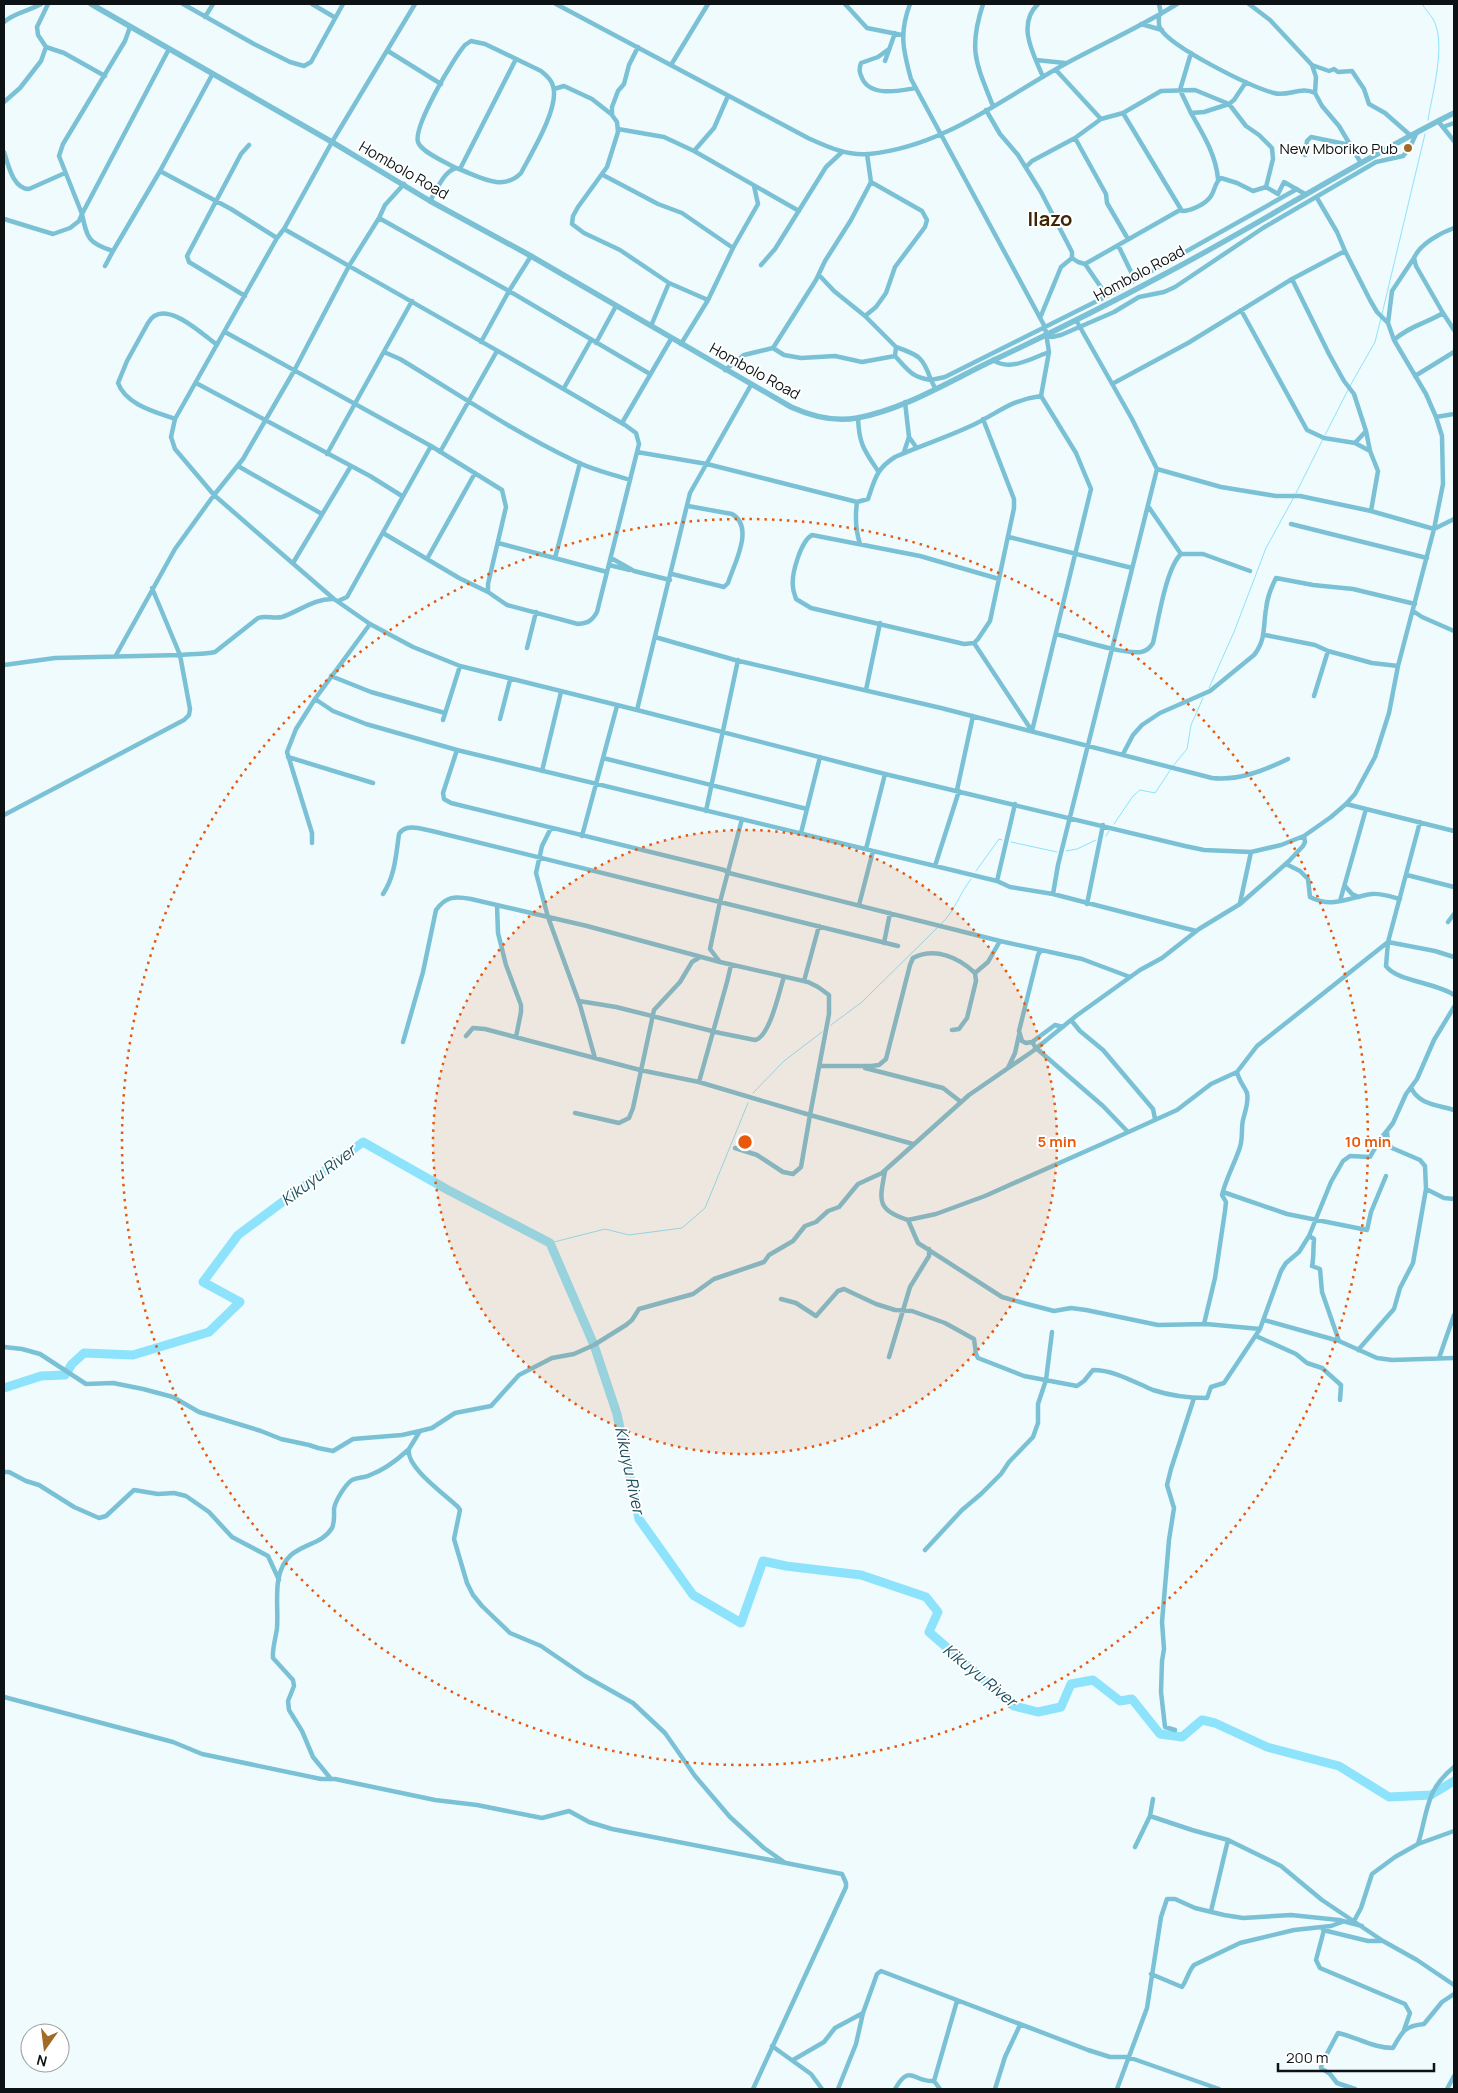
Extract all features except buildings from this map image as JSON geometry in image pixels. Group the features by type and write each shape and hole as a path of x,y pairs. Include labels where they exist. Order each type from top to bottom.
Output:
{"street":[{"path":"4,22 10,16 41,4"},
{"path":"48,4 37,27 38,34 46,47 64,53 105,76"},
{"name":"Hombolo Road","path":"91,4 404,184 430,202 531,256 751,385 802,412 833,418 858,418 886,411 1047,335 1162,276 1410,135 1454,113"},
{"path":"183,4 281,57 304,66 311,62 334,17 343,4"},
{"path":"205,17 214,4"},
{"path":"312,4 334,17"},
{"path":"415,4 332,142 176,419 171,437 175,450 214,495 335,600 370,624 413,647 460,666 885,774 1199,849 1251,852 1281,845 1304,836 1346,804 1366,774 1378,749 1389,713 1398,666 1434,529 1443,479 1442,436 1436,417 1394,340 1388,323 1377,312 1344,251 1337,232 1317,198"},
{"path":"556,4 808,138 842,152 868,154 896,150 940,136 1066,64 1160,15 1177,4"},
{"path":"844,4 867,28 902,35"},
{"path":"910,4 902,35 902,48 911,79 940,136 1045,327 1049,352 1041,396 1076,453 1091,486 1077,553 1032,731"},
{"path":"983,4 975,31 974,47 979,71 993,106"},
{"path":"1038,4 1031,16 1027,34 1043,78"},
{"path":"1159,4 1162,30"},
{"path":"1249,4 1270,20 1312,65 1316,77 1315,93 1361,163"},
{"path":"671,65 705,5"},
{"path":"1141,24 1162,30 1190,53 1246,82 1280,94 1307,90 1315,93"},
{"path":"113,251 97,246 86,234 82,214 59,156 63,144 125,41 130,27"},
{"path":"885,61 895,33"},
{"path":"471,41 485,44 541,71 553,85 553,104 527,161 516,178 503,183 495,182 458,168 427,152 418,141 419,128 441,84 460,50 471,41"},
{"path":"4,102 20,88 42,61 46,47"},
{"path":"612,115 612,107 616,96 624,84 629,65 638,47"},
{"path":"4,219 54,234 70,228 79,221 169,49"},
{"path":"889,49 878,57 861,63 859,72 864,83 882,91 916,88"},
{"path":"388,51 441,84"},
{"path":"1085,264 1180,210 1187,211 1208,200 1218,179 1217,169 1212,154 1180,90 1190,53"},
{"path":"430,202 448,172 458,168 516,60"},
{"path":"1036,60 1066,64"},
{"path":"1312,65 1329,71 1334,69 1338,72 1352,71 1364,89 1369,104 1385,113 1410,135"},
{"path":"1056,70 1085,99 1101,120"},
{"path":"105,266 160,171 212,75"},
{"path":"1191,113 1204,112 1229,104 1234,100 1246,82"},
{"path":"554,89 564,86 592,99 612,115 617,122 618,128 614,146 603,175 578,206 573,216 572,224 576,229 620,250 669,283 708,300"},
{"path":"1026,167 1032,161 1074,138 1101,120 1123,113 1157,93 1195,90 1229,104 1246,126 1272,148 1274,159 1266,188"},
{"path":"694,151 714,128 728,96"},
{"path":"986,110 1000,134 1026,167 1071,248 1072,258"},
{"path":"1123,113 1180,210"},
{"path":"1438,121 1454,141"},
{"path":"1443,127 1454,123"},
{"path":"618,128 664,137 694,151 799,211"},
{"path":"1047,335 1052,338 1114,312 1138,297 1164,292 1175,287 1263,228 1376,162 1403,156 1409,149 1417,132"},
{"path":"1305,155 1307,141 1311,137 1350,145"},
{"path":"1074,138 1106,194 1107,204 1128,239"},
{"path":"246,296 189,262 187,252 241,154 249,145"},
{"path":"4,152 17,184 24,189 29,189 65,172"},
{"path":"761,265 775,249 826,166 842,152"},
{"path":"725,370 744,355 773,348 819,275 825,261 851,220 871,182 868,154"},
{"path":"160,171 263,228 277,238"},
{"path":"603,175 658,204 682,213 733,248"},
{"path":"1218,179 1229,180 1253,191 1266,188 1278,194 1284,182 1305,194"},
{"path":"865,316 876,307 886,293 895,267 925,227 927,220 922,211 871,182"},
{"path":"114,657 175,549 214,495 238,466 294,371 349,266 385,205 404,184"},
{"path":"681,344 708,300 733,248 758,204 754,186"},
{"path":"895,356 917,378 940,379 1107,296 1297,189"},
{"path":"379,218 650,374"},
{"path":"1388,323 1392,291 1414,258 1422,247 1454,228"},
{"path":"284,229 564,388 636,433 639,444 597,612 593,619 586,623 578,624 507,604 383,533"},
{"path":"1118,245 1135,280"},
{"path":"1112,384 1188,343 1292,279 1344,251"},
{"path":"481,342 508,291 531,256"},
{"path":"1040,318 1061,267 1072,258"},
{"path":"1072,258 1085,264 1107,296"},
{"path":"1414,258 1416,266 1454,330"},
{"path":"819,275 896,347 918,355 923,360 935,388"},
{"path":"1292,279 1344,381 1354,394 1366,431 1370,451 1378,471 1371,512"},
{"path":"651,326 669,283"},
{"path":"327,454 412,300"},
{"path":"1110,303 1114,312"},
{"path":"564,388 616,306"},
{"path":"1241,310 1307,430 1324,438 1355,443 1370,451"},
{"path":"1394,340 1403,331 1432,320 1443,313"},
{"path":"176,419 135,402 124,394 118,383 127,361 148,323 156,314 173,315 186,322 217,345"},
{"path":"1053,894 1058,865 1157,469 1076,320"},
{"path":"225,332 431,446 502,490 506,507 488,584 488,592"},
{"path":"622,423 671,338"},
{"path":"895,356 896,347"},
{"path":"773,348 784,355 801,358 835,356 862,362 895,356"},
{"path":"440,452 497,351"},
{"path":"384,352 400,359 469,400 505,424 580,463 630,480"},
{"path":"992,360 1003,366 1014,365 1049,352"},
{"path":"1415,376 1454,352"},
{"path":"196,383 402,496"},
{"path":"637,710 692,490 751,385"},
{"path":"637,452 707,464 857,502 868,499 878,471 884,463 904,452 983,419 1009,404 1025,398 1041,396"},
{"path":"904,452 909,438 905,402"},
{"path":"1436,417 1454,414"},
{"path":"858,418 858,435 862,447 878,471"},
{"path":"983,419 1014,499 1009,536 990,621 984,632 974,643 964,644 806,606 796,599 793,587 794,571 807,538 812,535 920,556 999,579"},
{"path":"1355,443 1366,431"},
{"path":"909,438 916,447"},
{"path":"4,665 55,658 180,655 215,652 258,618 264,616 281,618 314,602 341,601 347,597 431,446"},
{"path":"554,558 580,463"},
{"path":"238,466 322,514"},
{"path":"293,563 350,466"},
{"path":"1157,469 1221,486 1276,496 1300,496 1434,529 1454,519"},
{"path":"427,559 475,473"},
{"path":"857,502 855,516 856,532 860,544"},
{"path":"672,574 724,587 728,583 742,542 741,520 737,517 732,514 688,506"},
{"path":"1148,506 1181,554"},
{"path":"1291,524 1427,558"},
{"path":"1009,536 1132,568"},
{"path":"498,543 607,572"},
{"path":"1056,634 1112,648 1142,652 1152,646 1167,584 1174,565 1181,554"},
{"path":"1181,554 1203,554 1250,571"},
{"path":"611,558 634,571"},
{"path":"608,566 670,580"},
{"path":"1123,754 1133,735 1142,725 1160,713 1210,691 1254,655 1265,635 1266,611 1276,578 1320,586 1353,589 1415,604"},
{"path":"4,815 184,720 189,715 190,709 180,655 152,588"},
{"path":"1413,611 1454,631"},
{"path":"527,648 536,612"},
{"path":"866,690 880,623"},
{"path":"312,843 312,833 288,757 288,748 296,728 315,699 370,624"},
{"path":"1265,635 1315,644 1328,651 1372,663 1398,666"},
{"path":"655,637 738,660 973,716 1218,778 1254,773 1288,759"},
{"path":"974,643 1032,731"},
{"path":"1314,696 1328,651"},
{"path":"706,811 721,732 738,660"},
{"path":"443,720 460,666"},
{"path":"331,676 371,692 445,713"},
{"path":"500,719 510,680"},
{"path":"542,771 561,692"},
{"path":"315,699 333,711 366,724 457,750 997,881 1010,886 1053,894 1196,931"},
{"path":"582,836 617,706"},
{"path":"935,866 958,790 973,716"},
{"path":"457,750 444,799 451,803 724,870 728,873 1000,941 1082,959 1130,978"},
{"path":"288,757 373,783"},
{"path":"801,833 820,757"},
{"path":"603,758 807,809"},
{"path":"866,849 885,774"},
{"path":"997,881 1015,804"},
{"path":"1346,804 1454,831"},
{"path":"1340,901 1366,809"},
{"path":"720,962 710,949 720,902 742,819"},
{"path":"1420,822 1388,942 1386,966 1388,970 1454,995"},
{"path":"1087,904 1103,825"},
{"path":"383,894 390,883 393,873 399,834 402,829 408,827 538,857 898,946"},
{"path":"551,828 538,857 536,872 548,917 579,1001 595,1058"},
{"path":"4,1347 40,1354 86,1384 111,1382 144,1389 173,1397 199,1412 261,1431 281,1440 310,1444 333,1451 353,1439 420,1431 432,1428 455,1413 490,1406 519,1375 552,1358 574,1354 594,1345 624,1328 639,1309 693,1294 714,1279 764,1262 769,1255 794,1241 806,1226 816,1222 828,1211 839,1207 858,1184 878,1176 961,1102 1036,1048 1071,1020 1162,958 1196,931 1240,904 1286,864 1303,846 1304,836"},
{"path":"859,905 873,851"},
{"path":"1240,904 1251,852"},
{"path":"1286,864 1300,871 1308,879 1310,897 1330,904 1374,894 1400,899"},
{"path":"1407,875 1454,886"},
{"path":"1345,886 1352,894 1360,897"},
{"path":"403,1042 423,972 436,910 449,898 459,896 548,917 731,965 804,981 818,987 829,995 830,1014 801,1167 794,1174 783,1172 758,1155 735,1148"},
{"path":"497,905 498,933 506,965 521,1005 516,1037"},
{"path":"884,943 890,913"},
{"path":"1448,922 1454,914"},
{"path":"804,981 819,926"},
{"path":"975,973 988,962 1000,941"},
{"path":"886,1169 880,1198 882,1203 890,1212 908,1220 936,1214 985,1196 1177,1110 1211,1084 1237,1072 1258,1046 1388,942 1435,950 1454,957"},
{"path":"1007,1069 1015,1053 1038,955 1042,950"},
{"path":"820,1066 880,1065 886,1060 910,965 913,958 927,953 946,956 966,964 975,973 976,981 967,1018 960,1029 952,1030"},
{"path":"575,1113 619,1123 629,1118 633,1108 653,1017 659,1003 680,982 692,962 700,957"},
{"path":"699,1082 731,965"},
{"path":"579,1001 616,1007 747,1040 759,1039 768,1028 784,977"},
{"path":"781,1299 796,1302 816,1316 838,1292 844,1289 876,1304 895,1310 902,1309 945,1323 974,1339 978,1358 1010,1371 1077,1386 1093,1370 1099,1370 1109,1372 1156,1391 1179,1397 1207,1398 1211,1387 1224,1383 1256,1336 1264,1320 1281,1271 1286,1263 1299,1252 1308,1236 1331,1182 1343,1161 1350,1156 1370,1157 1394,1123 1411,1087 1417,1079 1434,1040 1454,1007"},
{"path":"1071,1020 1080,1031 1103,1050 1136,1088 1153,1109 1155,1119"},
{"path":"1020,1031 1022,1041 1026,1043 1032,1042 1055,1025 1063,1027"},
{"path":"466,1036 473,1028 516,1037 640,1070 699,1082 913,1144"},
{"path":"1032,1042 1036,1048 1103,1106 1127,1132"},
{"path":"860,1066 943,1088 961,1102"},
{"path":"1204,1324 1215,1278 1225,1211 1226,1202 1222,1195 1226,1178 1240,1147 1243,1134 1242,1121 1246,1110 1247,1093 1241,1085 1237,1072"},
{"path":"1411,1087 1413,1093 1419,1099 1454,1110"},
{"path":"1358,1350 1390,1316 1394,1309 1400,1288 1413,1263 1426,1189 1425,1166 1420,1160 1392,1148 1388,1143 1388,1130"},
{"path":"1223,1192 1287,1214 1316,1218 1355,1229 1367,1230 1386,1176"},
{"path":"1426,1189 1444,1198 1454,1199"},
{"path":"908,1220 918,1244 929,1249 1002,1297 1054,1311 1071,1308 1086,1310 1158,1325 1204,1324 1260,1329"},
{"path":"1308,1236 1314,1239 1312,1266 1320,1269 1322,1274 1322,1292 1339,1341"},
{"path":"889,1356 910,1287 929,1256 929,1249"},
{"path":"1439,1358 1454,1315"},
{"path":"1264,1320 1339,1341 1377,1358 1392,1360 1454,1358"},
{"path":"925,1550 1034,1437 1038,1423 1038,1404 1046,1380 1052,1332"},
{"path":"1256,1336 1296,1354 1307,1363 1322,1368 1341,1385 1340,1400"},
{"path":"1176,1730 1165,1727 1161,1692 1165,1585 1174,1508 1167,1486 1194,1398"},
{"path":"331,1779 313,1757 302,1731 289,1710 288,1701 294,1686 293,1680 273,1658 277,1624 276,1594 279,1580 290,1556 305,1545 325,1536 332,1528 335,1516 334,1508 347,1485 356,1478 370,1476 396,1461 409,1449 420,1431"},
{"path":"409,1449 410,1459 430,1484 460,1510 454,1539 467,1583 473,1595 486,1611 510,1633 541,1646 585,1676 633,1703 665,1733 696,1776 730,1817 764,1848 784,1862"},
{"path":"4,1472 9,1472 45,1488 74,1506 99,1518 106,1516 135,1490 184,1495 209,1512 234,1538 266,1555 279,1580"},
{"path":"4,1697 173,1742 202,1754 321,1779 331,1779 542,1818 569,1811 589,1822 612,1829 842,1874 846,1882 753,2089"},
{"path":"1418,1844 1426,1808 1435,1785 1454,1767"},
{"path":"1135,1848 1150,1816 1152,1799"},
{"path":"1150,1816 1228,1840 1281,1866 1322,1900 1454,1985"},
{"path":"1354,1921 1361,1908 1372,1874 1395,1856 1418,1844 1454,1831"},
{"path":"1211,1911 1228,1840"},
{"path":"1118,2089 1147,2008 1163,1907 1167,1899 1175,1899 1195,1908 1243,1918 1291,1915 1362,1926"},
{"path":"1152,1974 1182,1987 1186,1982 1189,1971 1194,1965 1240,1943 1294,1930 1331,1926 1343,1922"},
{"path":"1315,1928 1368,1941 1383,1941"},
{"path":"1324,1930 1316,1960 1320,1968 1404,2004 1410,2013 1404,2030 1392,2048 1380,2048 1354,2036 1338,2033 1321,2068 1330,2074 1337,2083 1355,2089"},
{"path":"838,2089 856,2044 862,2013 877,1974 881,1971 1020,2026 1110,2057 1128,2057 1220,2089"},
{"path":"1404,2030 1412,2025 1424,2024 1442,2002 1454,1994"},
{"path":"934,2081 957,2001"},
{"path":"792,2060 824,2042 835,2028 862,2013"},
{"path":"995,2089 1004,2057 1020,2026"},
{"path":"772,2046 815,2078 822,2089"},
{"path":"895,2089 902,2078 906,2076 934,2081 940,2089"},
{"path":"1447,2089 1454,2076"}],"waterway":[{"path":"1422,4 1433,19 1439,41 1439,55 1428,120"},
{"path":"1382,314 1425,134"},
{"path":"1350,386 1375,342 1381,318"},
{"path":"1325,435 1348,390"},
{"path":"1296,493 1323,439"},
{"path":"1209,688 1234,632 1266,548 1294,497"},
{"path":"1173,766 1187,749 1191,725 1203,698"},
{"path":"1114,824 1133,796 1140,790 1155,793 1171,769"},
{"path":"1106,836 1109,831"},
{"path":"976,871 999,839 1002,840"},
{"path":"1066,851 1077,849 1096,840"},
{"path":"1011,842 1057,852"},
{"path":"941,924 950,914 971,879"},
{"path":"831,1025 862,1002 937,928"},
{"path":"753,1093 784,1061 822,1032"},
{"path":"550,1243 605,1229 629,1235 682,1228 705,1208 748,1103"},
{"name":"Kikuyu River","path":"4,1388 41,1376 65,1375 72,1364 84,1353 133,1355 209,1332 240,1302 203,1282 238,1235 363,1142 448,1190 550,1243 594,1345 617,1414 639,1519 693,1595 741,1623 763,1561 786,1566 861,1575 926,1597 938,1612 929,1632 1014,1706 1038,1712 1061,1707 1071,1684 1093,1680 1120,1701 1132,1699 1160,1734 1182,1737 1202,1720 1215,1723 1267,1747 1339,1766 1389,1797 1431,1795 1454,1781"}],"place":[{"name":"New Mboriko Pub","path":"1408,148"}],"district":[{"name":"Ilazo","path":"1050,218"}]}
